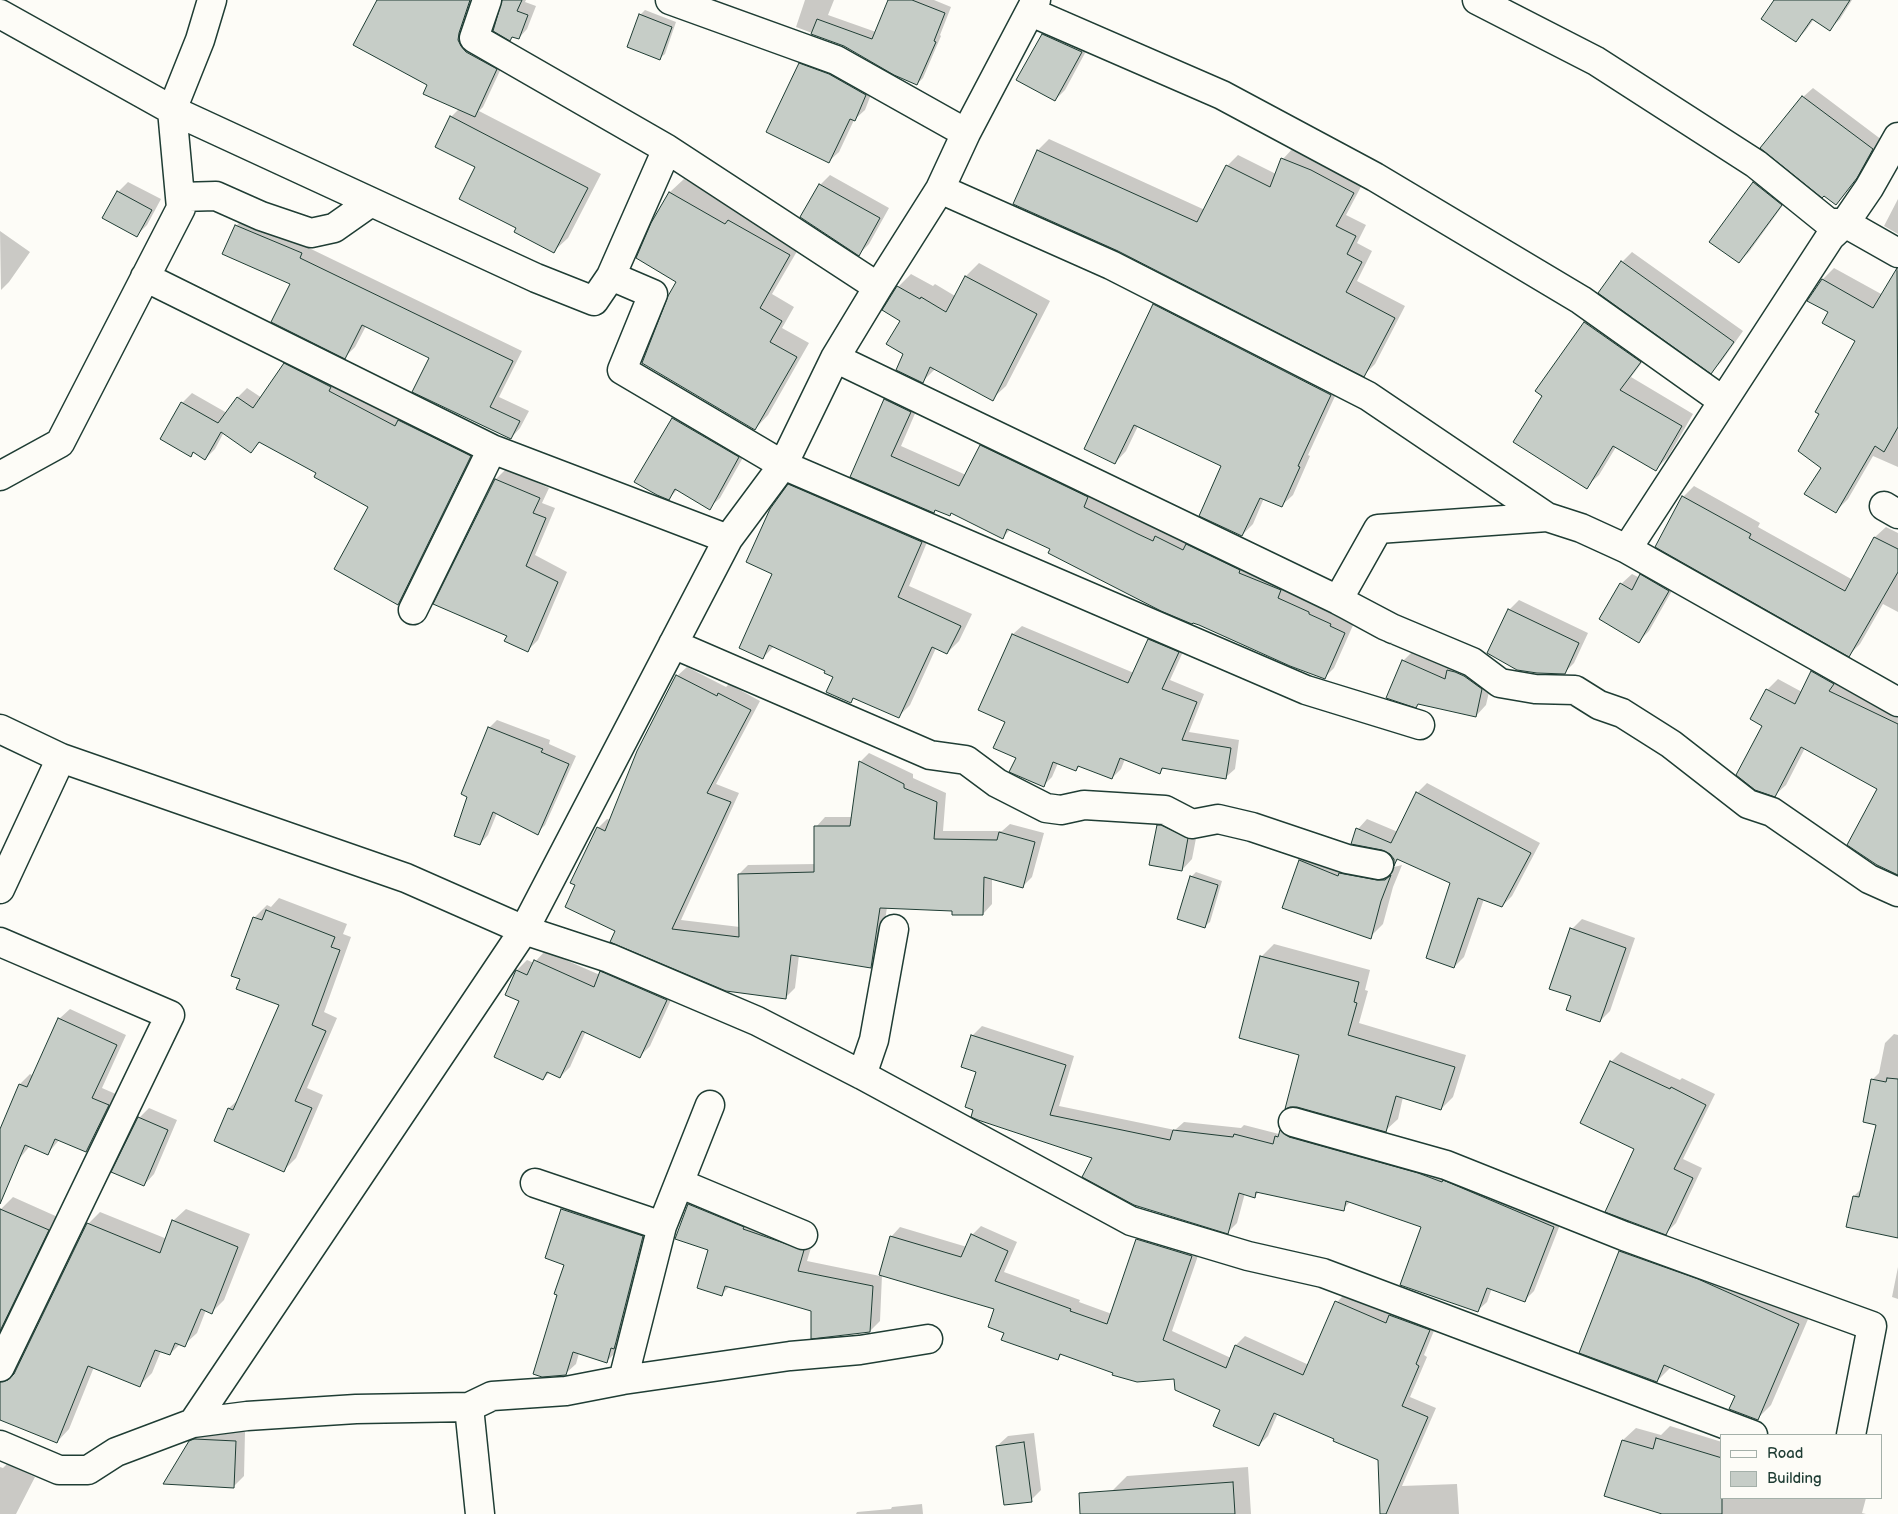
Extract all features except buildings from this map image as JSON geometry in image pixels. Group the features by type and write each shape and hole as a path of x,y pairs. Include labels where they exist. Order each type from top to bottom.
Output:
{"street":[{"path":"0,476 60,443 181,208 172,110 200,40 212,0"},
{"path":"487,0 474,38 667,149 878,287"},
{"path":"670,0 836,60 966,133"},
{"path":"1477,0 1596,61 1756,164 1829,223 1845,223 1898,254"},
{"path":"193,1422 524,930 728,539 783,465 835,358 940,189 966,133 1034,6 1222,95 1375,177 1581,300 1723,401"},
{"path":"0,14 172,110 536,278 594,301 612,276 667,149"},
{"path":"1627,549 1830,237 1845,223 1869,188 1898,137"},
{"path":"940,189 1111,265 1368,396 1548,517 1581,528 1627,549 1898,702"},
{"path":"180,197 216,196 261,216 311,233 334,228 371,202"},
{"path":"612,276 653,294 622,370 783,465 1306,690 1420,725"},
{"path":"145,278 492,449 728,539"},
{"path":"835,358 1338,600 1393,629 1472,662 1500,683 1535,689 1575,690 1599,705 1622,713 1671,744 1748,804 1772,812 1869,879 1898,892"},
{"path":"412,610 492,449"},
{"path":"1338,600 1378,529 1548,517"},
{"path":"673,644 930,755 966,760 997,783 1046,808 1060,810 1084,805 1165,810 1192,824 1218,819 1252,827 1347,859 1379,865"},
{"path":"0,729 61,758 406,878 524,930 609,958 758,1021 862,1075 1131,1221 1248,1256 1323,1274 1750,1434"},
{"path":"0,889 61,758"},
{"path":"862,1075 874,1040 894,929"},
{"path":"0,942 170,1015 0,1367"},
{"path":"623,1380 662,1226 710,1105"},
{"path":"1293,1122 1446,1165 1624,1236 1872,1326 1850,1434"},
{"path":"679,1182 803,1235"},
{"path":"535,1184 662,1226"},
{"path":"0,1445 59,1470 88,1470 116,1452 193,1422 247,1416 356,1409 469,1407 492,1396 566,1391 623,1380 790,1356 860,1350 928,1339"},
{"path":"469,1407 480,1514"}]}
